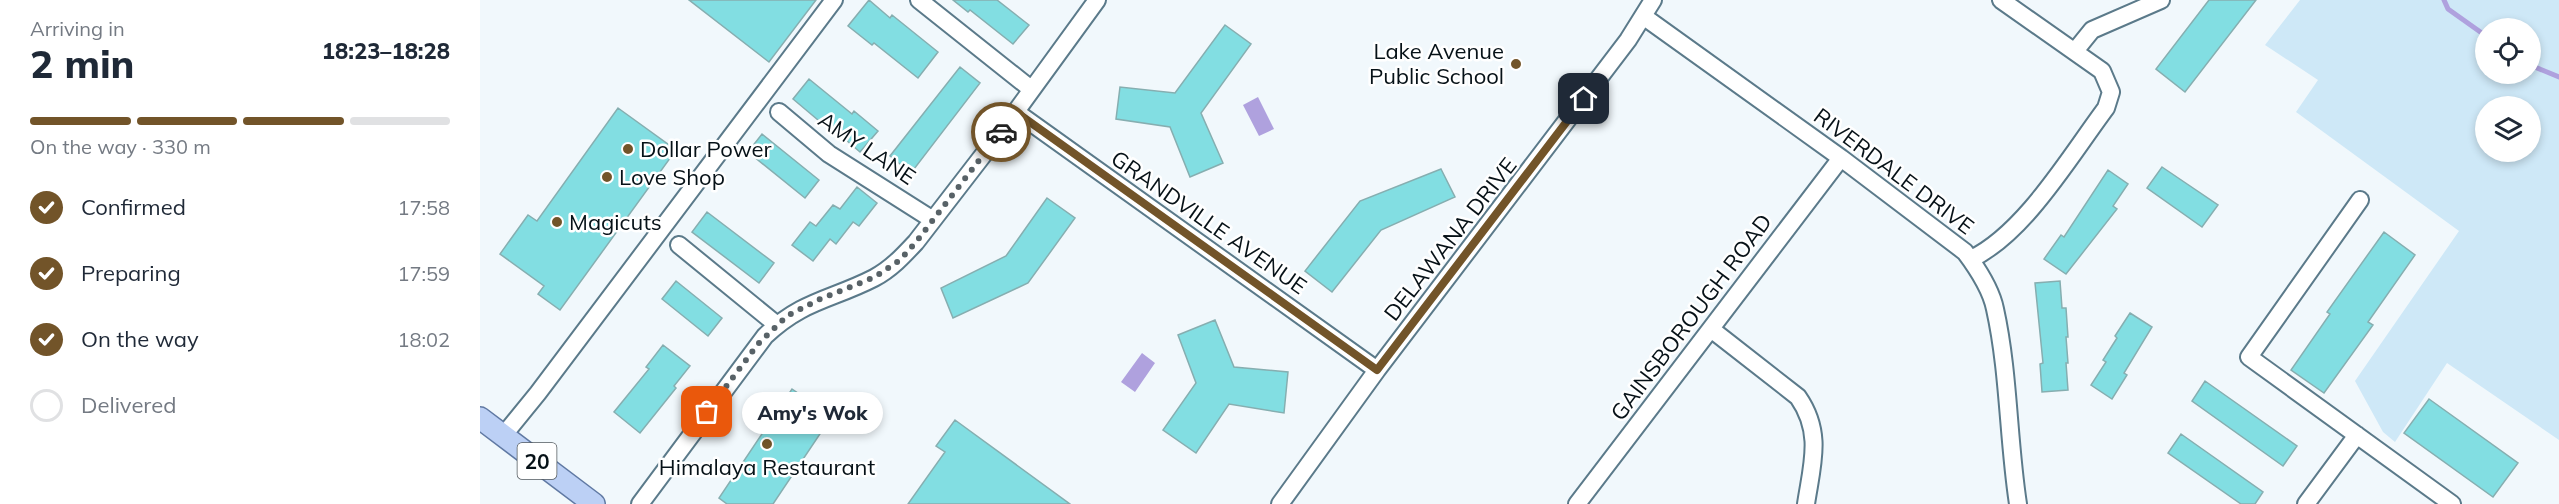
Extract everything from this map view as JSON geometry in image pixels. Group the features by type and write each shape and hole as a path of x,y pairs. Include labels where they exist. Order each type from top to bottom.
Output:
{"main road":[{"name":"20","path":"480,418 594,504"}],"street":[{"path":"503,436 545,384 834,0"},
{"path":"919,0 1031,89"},
{"path":"640,504 758,344 777,325 802,308 860,284 889,269 916,242 1016,112 1097,0"},
{"name":"DELAWANA DRIVE","path":"1280,504 1377,370 1628,40 1653,0"},
{"path":"1971,259 1993,245 2029,213 2106,108 2111,92 2102,70 2001,0"},
{"path":"2075,51 2092,30 2161,0"},
{"name":"RIVERDALE DRIVE","path":"1642,16 1841,158 1965,252 1971,259 1995,307 2018,504"},
{"name":"AMY LANE","path":"779,112 829,154 933,220"},
{"name":"GRANDVILLE AVENUE","path":"1016,112 1377,370"},
{"name":"GAINSBOROUGH ROAD","path":"1577,504 1841,158"},
{"path":"2360,200 2249,357 2452,504"},
{"path":"679,245 777,325"},
{"path":"1711,329 1798,397 1808,411 1815,445 1806,504"},
{"path":"2306,504 2357,435"}],"shaded area":[{"path":"2300,0 2559,0 2559,440 2447,363 2395,442 2383,432 2355,381 2459,231 2296,112 2318,80 2265,45"},
{"path":"1258,97 1274,129 1259,136 1243,105"},
{"path":"1142,353 1155,363 1135,392 1121,382"}],"building":[{"path":"689,0 816,0 769,62"},
{"path":"869,0 890,18 892,15 938,52 918,78 874,43 872,45 848,26"},
{"path":"953,0 997,0 1029,25 1013,44 970,10 968,12"},
{"path":"2209,0 2256,0 2185,92 2156,69"},
{"path":"1225,25 1251,44 1201,113 1223,163 1190,177 1170,127 1116,119 1120,87 1175,93"},
{"path":"960,67 980,83 911,173 890,156"},
{"path":"809,79 852,114 854,111 878,131 860,152 793,99"},
{"path":"618,108 676,150 560,310 538,294 544,286 500,254 528,215 537,221"},
{"path":"762,134 819,180 805,198 748,152"},
{"path":"2162,167 2218,205 2202,227 2147,188"},
{"path":"1441,169 1455,197 1381,230 1332,292 1305,271 1360,201"},
{"path":"2108,170 2128,184 2113,206 2117,209 2066,274 2044,259 2061,235 2064,237"},
{"path":"857,187 877,203 859,226 853,222 836,244 830,239 813,261 792,245 810,222 816,226 833,205 840,209"},
{"path":"1047,198 1075,218 1028,283 953,318 941,288 1006,256"},
{"path":"707,212 774,263 759,283 692,232"},
{"path":"2384,232 2415,255 2368,322 2373,325 2324,393 2291,370 2330,314 2327,312"},
{"path":"676,281 722,318 708,336 662,299"},
{"path":"2060,281 2062,308 2066,308 2068,390 2042,392 2040,364 2043,363 2035,283"},
{"path":"2130,313 2152,327 2124,373 2127,375 2112,399 2091,385 2106,362 2103,360 2117,338 2115,336"},
{"path":"1215,320 1234,367 1288,372 1284,413 1229,404 1196,453 1163,430 1196,383 1178,335"},
{"path":"663,345 690,366 674,386 676,388 640,433 614,412 649,369 646,367"},
{"path":"2205,381 2297,446 2283,466 2192,401"},
{"path":"792,389 832,416 773,504 727,504 719,498"},
{"path":"2429,399 2518,463 2493,497 2404,433"},
{"path":"955,420 1070,504 908,504 945,452 936,446"},
{"path":"2181,434 2263,492 2255,504 2241,504 2168,453"}],"waterway":[{"path":"2444,0 2448,9 2475,28"},
{"path":"2541,70 2559,77"}],"way so far":[{"path":"707,412 758,344 787,316 818,300 875,277 900,260 1001,132"}],"place":[{"name":"Lake Avenue Public School","path":"1516,64"},
{"name":"Dollar Power","path":"628,149"},
{"name":"Love Shop","path":"607,177"},
{"name":"Magicuts","path":"557,222"},
{"name":"Amy's Wok","path":"707,412"},
{"name":"Himalaya Restaurant","path":"767,444"}],"route":[{"path":"1001,132 1016,112 1377,370 1584,99"}]}
